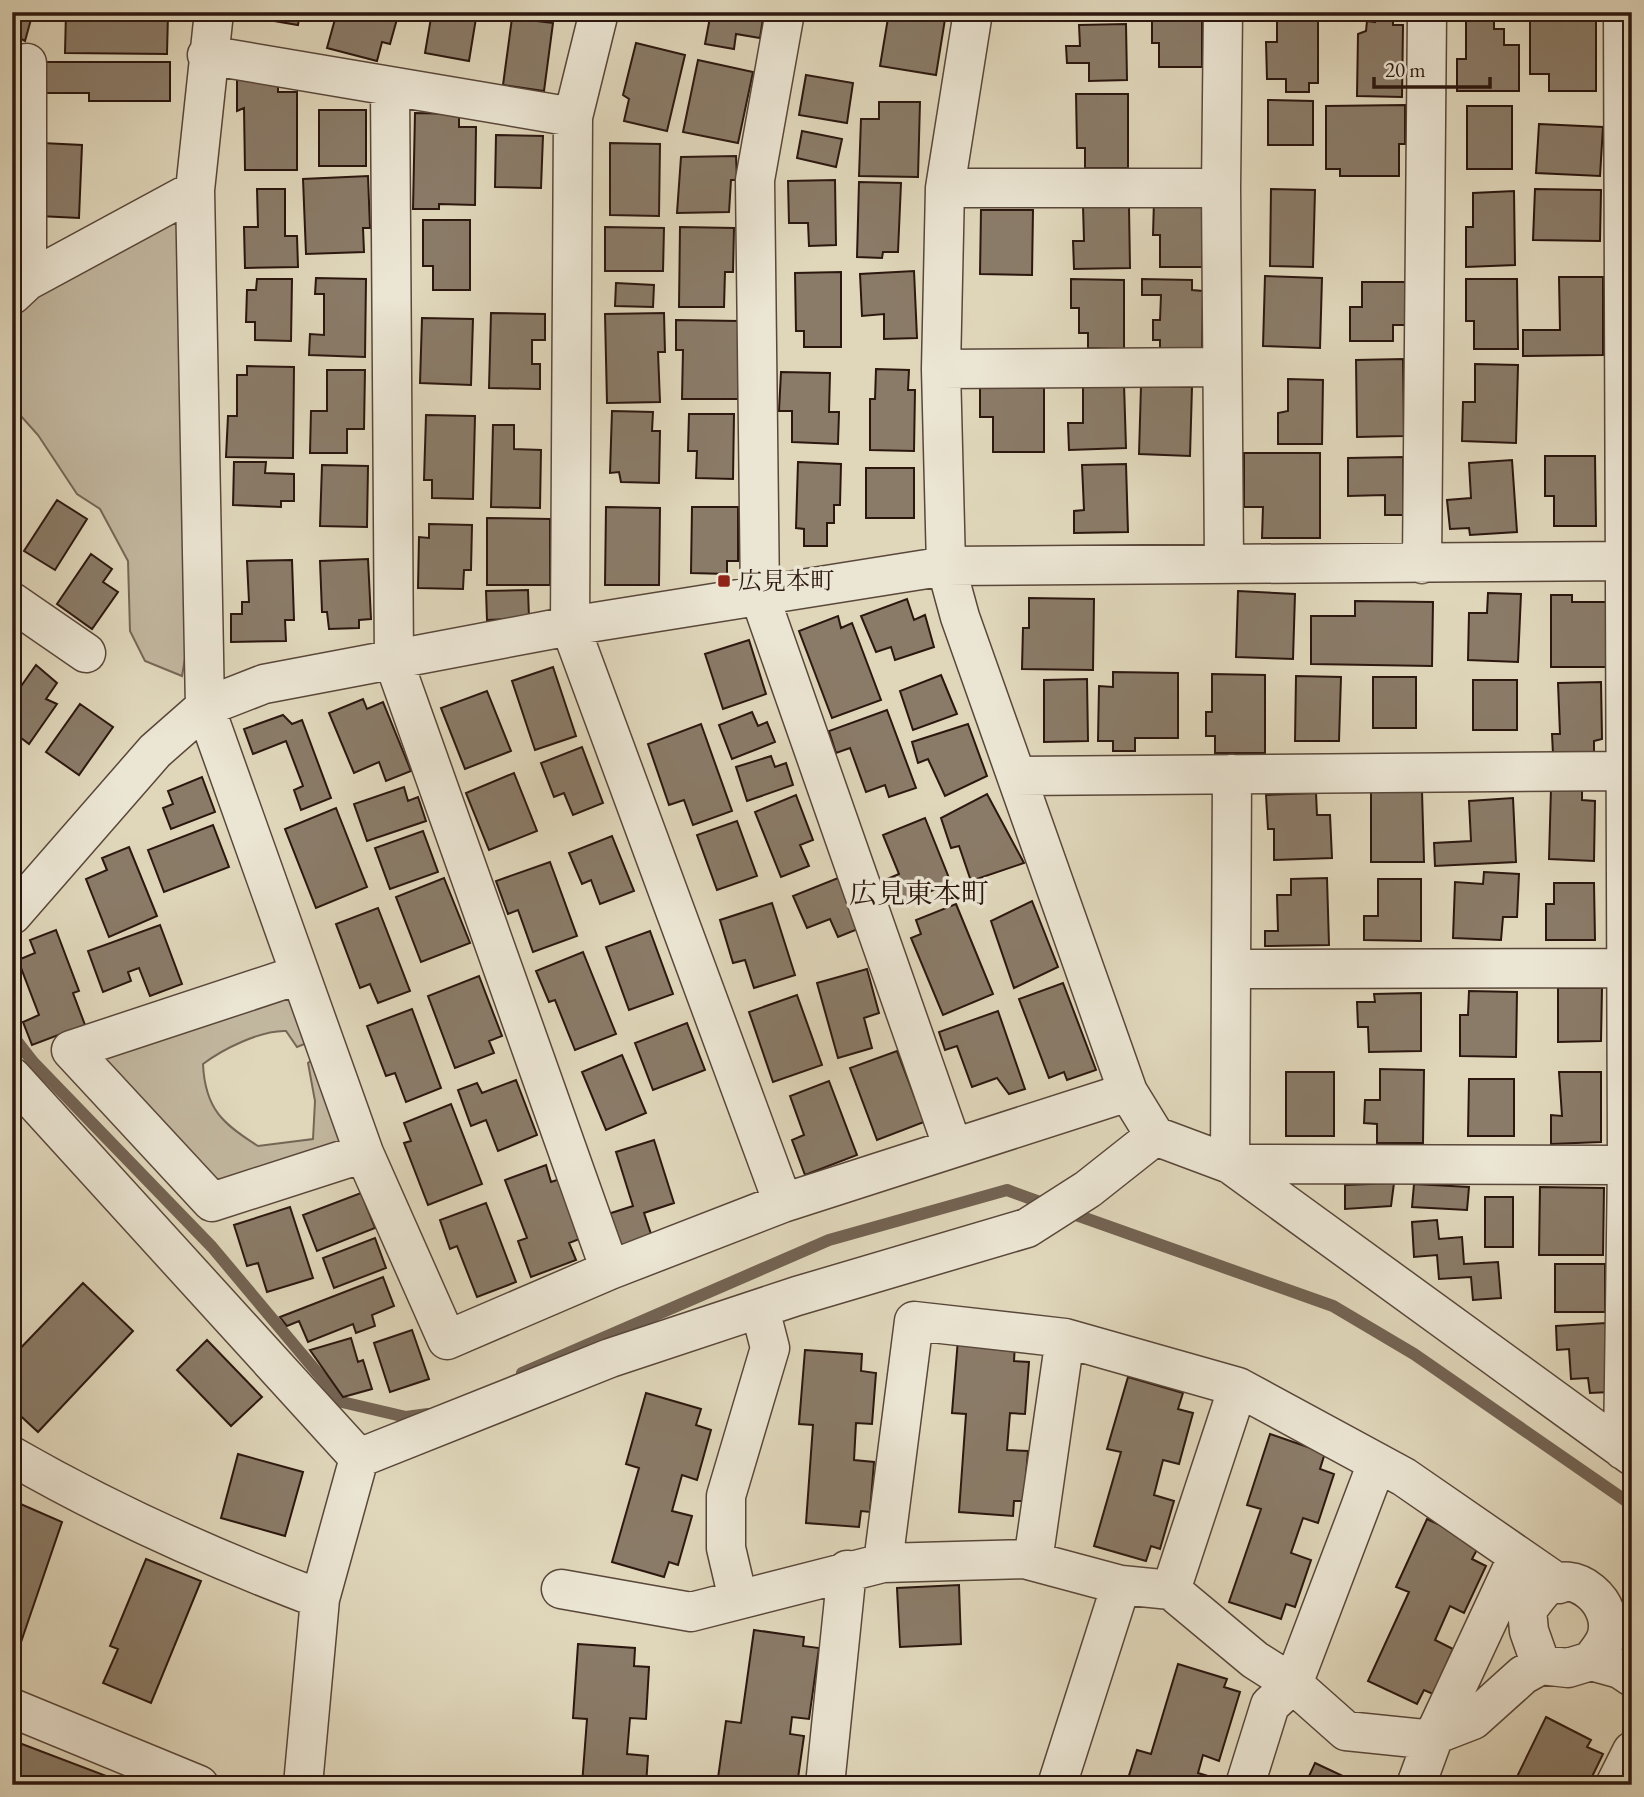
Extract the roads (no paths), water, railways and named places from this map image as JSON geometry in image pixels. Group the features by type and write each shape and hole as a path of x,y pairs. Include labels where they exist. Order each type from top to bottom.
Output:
{"street":[{"path":"214,12 207,55 195,190 205,707 298,975 364,1153 447,1340 610,1270 783,1203 1128,1092"},
{"path":"599,12 573,117 570,626 783,1203"},
{"path":"785,12 755,180 760,597 953,1148"},
{"path":"973,12 944,188 941,369 946,566 960,617 1128,1092 1155,1136 1230,1164 1627,1453"},
{"path":"1223,12 1221,188 1224,563"},
{"path":"1422,564 1427,12"},
{"path":"1623,12 1629,561 1624,771 1629,968 1627,1453"},
{"path":"207,55 573,117"},
{"path":"20,288 27,63"},
{"path":"390,87 394,662 610,1270"},
{"path":"944,188 1221,188"},
{"path":"20,288 195,190"},
{"path":"941,369 1222,366"},
{"path":"12,915 155,751 205,707 264,684 394,662 570,626 946,566 1629,561"},
{"path":"12,601 86,653"},
{"path":"1017,776 1624,771"},
{"path":"1230,1164 1232,774"},
{"path":"1233,969 1629,968"},
{"path":"298,975 71,1050 212,1202 364,1153"},
{"path":"12,1077 359,1458"},
{"path":"359,1458 610,1358 760,1309 1027,1228 1088,1189 1155,1136"},
{"path":"1230,1164 1627,1165"},
{"path":"825,1785 914,1321 903,1265"},
{"path":"738,1599 726,1548 726,1496 770,1348 760,1309"},
{"path":"914,1321 1065,1338 1238,1387 1404,1477 1559,1584"},
{"path":"1033,1561 1065,1338"},
{"path":"1171,1590 1238,1387"},
{"path":"12,1455 60,1483 219,1561 320,1599"},
{"path":"303,1785 320,1599 359,1458"},
{"path":"1245,1785 1270,1705 1293,1684 1377,1463"},
{"path":"1416,1785 1434,1736 1518,1556"},
{"path":"561,1589 691,1612 865,1567 1033,1561 1121,1585 1171,1590 1255,1660 1293,1684 1346,1731 1424,1739 1473,1720 1523,1675 1541,1665 1568,1668 1591,1661 1620,1669 1632,1677"},
{"path":"1541,1665 1529,1631 1527,1610 1546,1588 1568,1581 1592,1591 1606,1608 1606,1637 1591,1661"},
{"path":"1057,1785 1121,1585"},
{"path":"12,1708 199,1785"},
{"path":"1615,1785 1632,1751"}],"waterway":[{"path":"12,1035 33,1062 212,1247 342,1402 406,1417 428,1414"},
{"path":"522,1373 829,1240 1007,1190 1048,1205"},
{"path":"1065,1211 1333,1306 1414,1354 1632,1505"}],"place":[{"name":"広見本町","path":"724,581"}],"district":[{"name":"広見東本町","path":"919,893"}]}
